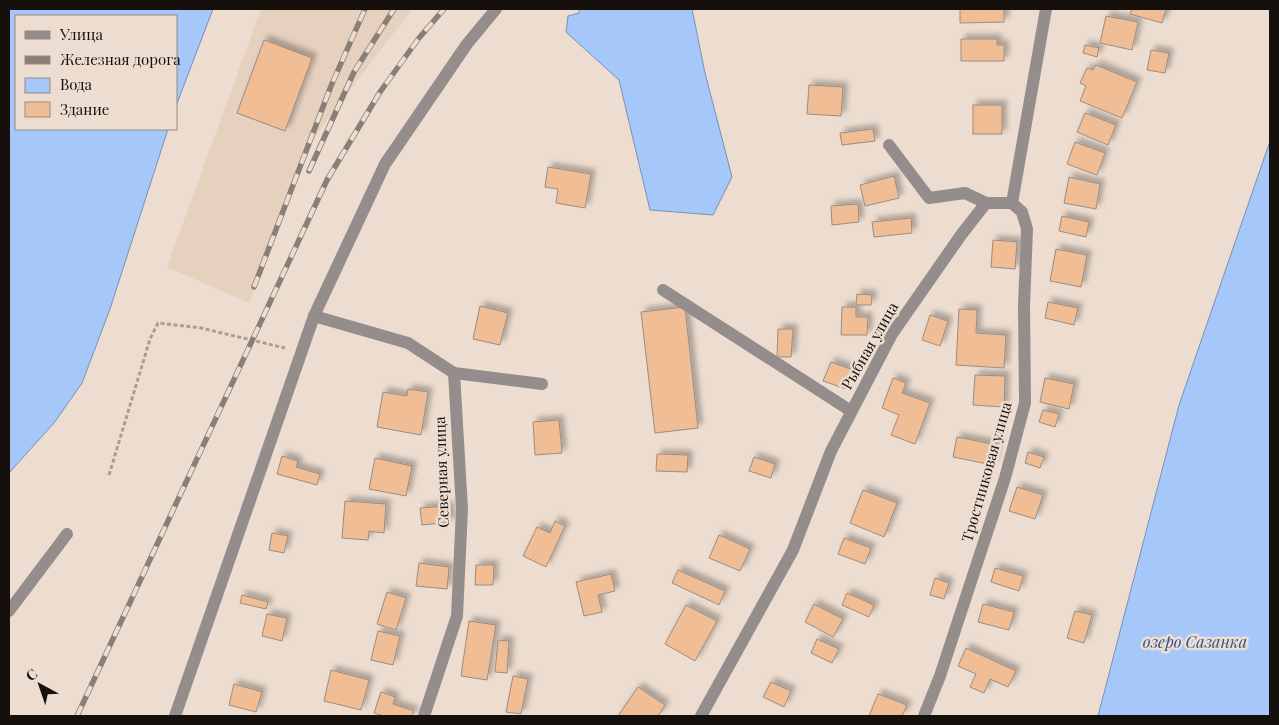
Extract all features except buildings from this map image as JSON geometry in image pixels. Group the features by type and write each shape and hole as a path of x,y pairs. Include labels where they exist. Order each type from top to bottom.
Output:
{"street":[{"path":"175,716 314,316 385,164 466,44 496,9"},
{"path":"889,145 929,198 965,194 986,203 1012,203 1046,9"},
{"name":"Рыбная улица","path":"701,716 793,550 831,451 892,334 961,235 986,203"},
{"name":"Тростниковая улица","path":"924,716 940,676 1002,487 1025,402 1024,306 1027,229 1022,212 1012,203"},
{"path":"663,290 851,411"},
{"path":"314,316 408,343 454,373 542,384"},
{"name":"Северная улица","path":"424,716 457,616 462,510 454,373"},
{"path":"9,611 68,534"}],"path":[{"path":"108,475 150,339 158,323 201,328 301,352"}],"shaded area":[{"path":"261,9 412,9 315,136 249,303 167,267"}],"water":[{"path":"9,9 213,9 178,101 178,15 15,15 15,130 168,130 110,309 82,383 54,423 9,473"},
{"path":"579,9 692,9 705,73 732,177 713,215 650,210 619,80 566,32 568,16 579,13"},
{"name":"озеро Сазанка","path":"1270,141 1270,716 1098,716 1179,405"}],"railway":[{"path":"254,287 331,86 365,9"},
{"path":"309,171 354,72 394,9"},
{"path":"77,716 327,180 380,92 419,38 444,9"}]}
